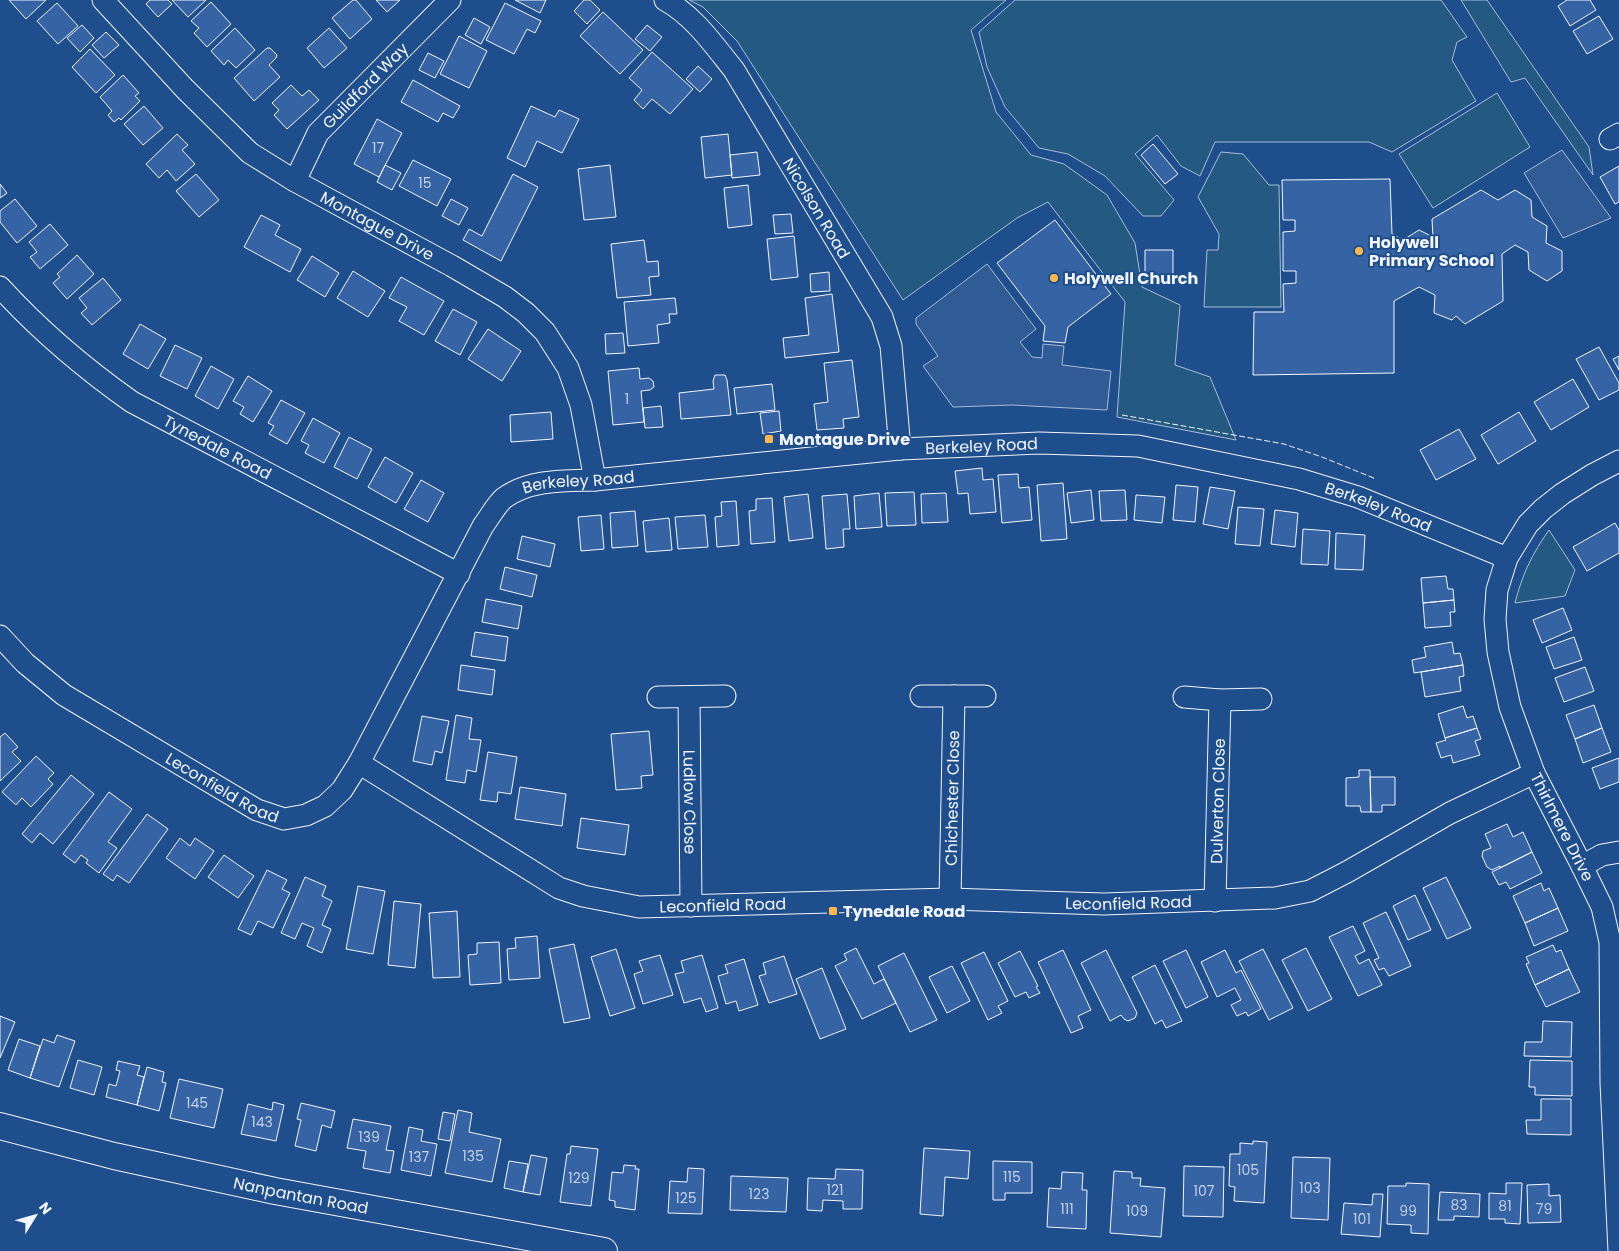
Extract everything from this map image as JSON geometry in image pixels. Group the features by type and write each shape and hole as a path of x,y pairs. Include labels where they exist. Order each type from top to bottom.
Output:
{"street":[{"name":"Montague Drive","path":"103,0 185,89 250,153 295,181 505,296 526,313 545,332 568,368 582,405 595,480"},
{"name":"Guildford Way","path":"295,181 318,133 450,0"},
{"name":"Nicolson Road","path":"665,0 679,8 704,32 734,70 882,317 891,346 900,449"},
{"name":"Tynedale Road","path":"0,287 60,347 98,378 132,402 459,574"},
{"name":"Berkeley Road","path":"359,763 483,526 503,499 524,488 557,481 595,480 900,449 1039,443 1138,446 1300,479 1358,498 1507,558"},
{"name":"Thirlmere Drive","path":"1619,460 1592,475 1543,509 1528,524 1507,558 1497,590 1496,619 1498,652 1510,708 1534,773 1602,907 1610,942 1611,1083 1619,1251"},
{"name":"Leconfield Road","path":"0,636 25,663 64,695 257,810 284,819 306,815 325,806 342,790 359,763 559,888 583,896 639,907 950,899 1104,904 1275,898 1310,891 1450,813 1534,773"},
{"path":"658,698 725,696"},
{"path":"921,696 985,696"},
{"name":"Chichester Close","path":"950,899 954,696"},
{"name":"Ludlow Close","path":"689,697 691,906"},
{"path":"1184,697 1220,700 1261,699"},
{"name":"Dulverton Close","path":"1215,901 1220,700"},
{"path":"1582,866 1602,855 1619,852"},
{"name":"Nanpantan Road","path":"0,1126 114,1156 275,1191 604,1251"}],"shaded area":[{"path":"689,0 1006,0 971,30 996,112 1031,155 1064,164 1107,195 1135,243 1142,287 1180,305 1175,365 1210,377 1236,440 1117,417 1125,302 1048,202 1017,218 903,300 737,41 703,7"},
{"path":"1015,0 1441,0 1467,37 1457,42 1452,60 1476,101 1392,152 1369,142 1215,142 1200,176 1181,166 1157,135 1135,154 1174,200 1161,216 1143,216 1105,176 1068,154 1039,148 1005,107 987,67 979,32"},
{"path":"1461,0 1487,0 1589,147 1593,175 1525,78 1511,82"},
{"path":"1497,93 1530,147 1433,208 1399,154"},
{"path":"1562,150 1611,218 1563,238 1524,173"},
{"path":"1221,152 1243,154 1269,185 1279,185 1281,307 1204,307 1207,250 1218,250 1219,234 1198,197"},
{"path":"987,264 1036,329 1020,342 1032,357 1042,358 1043,344 1064,346 1062,365 1111,371 1107,410 1012,405 953,407 923,366 938,356 916,324 916,318"},
{"path":"1549,530 1575,570 1565,596 1515,603 1528,565"}],"building":[{"path":"9,0 46,0 26,19"},
{"path":"150,0 168,0 172,4 158,17 146,4"},
{"path":"172,0 206,0 188,17"},
{"path":"353,0 356,0 372,19 350,39 332,18"},
{"path":"376,0 400,0 387,12"},
{"path":"515,0 546,0 540,13"},
{"path":"584,0 590,0 600,10 587,24 574,11"},
{"path":"1567,0 1590,0 1596,10 1570,26 1558,6"},
{"path":"211,2 231,24 207,47 194,33 199,28 191,21"},
{"path":"57,3 78,26 58,44 37,21"},
{"path":"505,3 541,21 535,33 527,29 514,54 486,40"},
{"path":"603,12 643,50 620,74 580,36"},
{"path":"1599,16 1613,39 1587,54 1573,31"},
{"path":"474,18 490,27 481,44 465,35"},
{"path":"82,25 94,38 80,52 67,38"},
{"path":"647,25 662,37 650,51 635,39"},
{"path":"235,28 255,50 236,68 228,60 224,65 211,51"},
{"path":"329,28 347,48 324,68 307,48"},
{"path":"106,32 119,45 104,58 92,45"},
{"path":"459,36 487,51 469,88 440,74"},
{"path":"267,48 270,48 277,55 269,65 280,77 254,101 234,78"},
{"path":"90,49 115,75 96,93 72,67"},
{"path":"652,52 693,89 670,114 652,99 643,109 634,100 642,90 629,78"},
{"path":"428,53 444,61 435,78 419,70"},
{"path":"698,66 712,79 700,92 686,79"},
{"path":"123,75 139,93 135,96 140,101 121,120 119,118 114,122 108,115 112,111 100,97"},
{"path":"413,80 460,106 453,118 443,113 438,122 401,102"},
{"path":"291,85 302,96 309,90 319,100 287,129 274,115 279,110 272,103"},
{"path":"144,106 163,128 143,145 124,124"},
{"path":"531,106 555,117 559,110 579,119 562,153 537,141 525,167 507,158"},
{"path":"377,119 402,133 379,177 354,164"},
{"path":"177,134 188,145 182,150 195,164 176,181 167,170 159,178 146,164"},
{"path":"728,134 732,175 705,178 701,137"},
{"path":"1153,144 1178,174 1165,184 1141,155"},
{"path":"757,152 760,175 732,178 730,155"},
{"path":"413,160 451,179 437,206 399,186"},
{"path":"385,165 401,173 392,190 377,182"},
{"path":"610,165 616,217 584,220 578,169"},
{"path":"1619,166 1619,202 1615,204 1600,177"},
{"path":"196,174 219,200 199,217 176,191"},
{"path":"513,174 538,187 501,261 463,240 469,229 482,236"},
{"path":"1390,179 1392,234 1403,240 1419,230 1433,237 1432,219 1481,190 1498,200 1515,190 1531,200 1532,217 1547,226 1546,243 1562,251 1562,271 1547,281 1529,270 1528,252 1515,245 1502,254 1503,301 1465,324 1456,316 1452,320 1434,313 1435,295 1419,287 1394,301 1394,373 1253,375 1254,312 1284,312 1283,284 1296,283 1296,271 1283,271 1283,232 1295,231 1295,220 1283,220 1282,180"},
{"path":"0,184 7,193 0,198"},
{"path":"748,185 752,225 728,228 724,188"},
{"path":"15,199 37,226 17,243 0,222 0,211"},
{"path":"451,199 468,208 459,225 442,216"},
{"path":"791,214 793,233 775,234 773,215"},
{"path":"261,215 280,225 275,235 301,249 290,272 244,247"},
{"name":"Holywell Church","path":"1055,220 1111,294 1068,327 1065,343 1043,341 1045,326 997,263"},
{"path":"50,224 68,245 40,269 30,257 37,252 29,242"},
{"path":"794,236 798,277 771,280 767,239"},
{"path":"644,240 647,262 658,261 659,276 649,277 651,295 617,298 611,244"},
{"path":"1145,250 1173,250 1173,284 1145,284"},
{"path":"77,255 94,274 67,299 53,283 60,277 57,274"},
{"path":"312,256 339,273 325,297 297,280"},
{"path":"353,271 385,291 368,317 337,298"},
{"path":"829,272 830,291 811,292 810,274"},
{"path":"401,277 444,301 424,335 399,321 407,307 389,298"},
{"path":"103,278 121,300 92,325 81,313 87,308 79,298"},
{"path":"832,294 839,352 785,358 783,338 809,335 805,298"},
{"path":"675,298 677,314 669,314 670,323 657,325 659,343 628,346 624,302"},
{"path":"453,309 477,322 460,355 435,341"},
{"path":"140,324 166,339 148,369 123,354"},
{"path":"488,329 521,351 502,381 468,359"},
{"path":"623,333 625,353 606,354 605,334"},
{"path":"175,345 202,358 187,389 160,376"},
{"path":"1599,347 1619,383 1619,390 1599,400 1576,359"},
{"path":"1619,356 1619,370 1613,359"},
{"path":"852,360 859,417 843,419 844,428 817,430 814,404 828,402 824,363"},
{"path":"211,366 234,379 218,409 195,396"},
{"path":"639,368 640,379 649,378 653,381 654,387 650,390 641,391 644,422 613,425 608,371"},
{"path":"715,375 725,375 727,380 731,415 681,419 679,393 714,389 713,381"},
{"path":"248,376 272,391 253,422 240,414 244,407 233,401"},
{"path":"1573,379 1589,407 1551,430 1534,402"},
{"path":"772,384 775,410 737,414 734,388"},
{"path":"281,400 305,413 287,444 269,434 274,426 268,423"},
{"path":"661,406 663,427 645,428 643,408"},
{"path":"779,411 781,431 763,434 760,413"},
{"path":"551,412 553,439 511,442 510,415"},
{"path":"1519,412 1536,441 1498,464 1481,435"},
{"path":"313,418 340,433 324,463 305,453 309,445 301,441"},
{"path":"1459,429 1476,459 1436,480 1420,450"},
{"path":"349,437 372,449 357,479 334,467"},
{"path":"385,457 413,473 396,503 368,487"},
{"path":"982,468 983,480 993,479 996,512 970,514 968,493 958,494 955,471"},
{"path":"1018,474 1019,488 1029,487 1032,520 1002,523 998,475"},
{"path":"421,480 444,493 428,522 404,509"},
{"path":"1063,483 1067,539 1041,541 1037,485"},
{"path":"1176,485 1198,487 1195,522 1173,520"},
{"path":"1210,487 1235,491 1228,529 1203,524"},
{"path":"1091,490 1094,520 1071,523 1067,493"},
{"path":"1125,490 1127,520 1101,521 1099,491"},
{"path":"914,492 916,525 887,526 885,493"},
{"path":"879,493 882,527 856,529 854,496"},
{"path":"946,493 948,522 922,523 921,494"},
{"path":"808,494 813,538 789,541 784,497"},
{"path":"847,494 850,529 843,529 844,547 826,549 822,496"},
{"path":"1136,495 1165,497 1162,523 1134,520"},
{"path":"772,498 775,542 751,544 749,511 756,510 756,499"},
{"path":"736,501 739,545 717,547 715,517 722,516 721,502"},
{"path":"1238,507 1264,509 1260,546 1235,544"},
{"path":"1275,510 1298,513 1295,547 1271,544"},
{"path":"635,511 638,546 612,548 610,513"},
{"path":"601,515 604,549 581,551 578,517"},
{"path":"705,515 708,547 678,549 675,517"},
{"path":"669,518 672,550 646,552 643,521"},
{"path":"1615,523 1619,530 1619,553 1587,571 1573,547"},
{"path":"1303,529 1330,531 1328,565 1301,564"},
{"path":"1336,533 1365,535 1363,570 1335,569"},
{"path":"522,536 555,544 550,567 517,559"},
{"path":"505,567 537,575 532,597 500,589"},
{"path":"1446,576 1448,589 1453,589 1454,600 1423,603 1421,578"},
{"path":"486,599 522,606 518,629 482,622"},
{"path":"1454,600 1455,612 1450,612 1451,626 1425,628 1423,603"},
{"path":"1563,608 1572,630 1542,643 1533,620"},
{"path":"475,632 508,637 505,661 471,656"},
{"path":"1574,637 1582,660 1554,669 1546,647"},
{"path":"1452,642 1454,654 1460,653 1463,665 1414,673 1412,660 1426,657 1424,647"},
{"path":"461,665 495,670 492,695 458,690"},
{"path":"1463,665 1464,676 1459,677 1461,691 1425,697 1421,672"},
{"path":"1585,667 1594,691 1564,702 1555,678"},
{"path":"1594,705 1602,728 1575,739 1566,715"},
{"path":"1463,706 1467,718 1473,716 1477,728 1445,738 1438,714"},
{"path":"456,715 472,718 469,739 481,740 476,772 467,770 465,783 446,780"},
{"path":"422,716 449,721 442,753 435,751 432,765 413,761"},
{"path":"1477,728 1481,739 1475,741 1480,755 1453,763 1451,755 1441,758 1436,743 1446,740 1445,738"},
{"path":"1602,728 1611,752 1583,763 1575,739"},
{"path":"649,731 653,775 641,776 642,788 616,790 611,734"},
{"path":"5,733 18,747 12,752 21,761 0,781 0,737"},
{"path":"488,752 517,757 511,794 498,792 497,802 480,800"},
{"path":"36,756 54,773 48,779 53,784 31,807 22,798 16,805 2,792"},
{"path":"1619,758 1619,782 1600,789 1592,768"},
{"path":"1359,770 1370,770 1371,812 1361,812 1360,806 1346,806 1346,778 1359,777"},
{"path":"71,775 94,794 53,844 40,833 32,843 22,834"},
{"path":"1370,777 1395,777 1395,805 1382,805 1382,812 1371,812"},
{"path":"520,787 566,794 562,826 515,819"},
{"path":"109,792 132,809 108,842 117,848 99,873 86,863 88,860 81,855 75,863 63,854"},
{"path":"147,814 168,829 129,883 117,875 113,881 103,874"},
{"path":"581,818 629,825 625,855 577,848"},
{"path":"1507,824 1513,837 1523,832 1532,852 1492,870 1487,867 1482,856 1483,851 1491,848 1485,834"},
{"path":"180,838 190,846 195,838 214,851 195,879 166,858"},
{"path":"1532,852 1542,873 1510,889 1506,882 1499,885 1492,872"},
{"path":"224,855 254,876 238,898 208,877"},
{"path":"267,870 287,880 282,889 290,893 273,928 258,921 251,935 238,929"},
{"path":"305,877 326,886 322,896 332,901 322,925 331,929 322,953 307,946 314,928 302,923 295,939 281,933"},
{"path":"1446,877 1471,928 1447,939 1423,888"},
{"path":"1541,883 1544,891 1549,888 1558,908 1525,923 1513,896"},
{"path":"358,886 385,891 373,954 346,949"},
{"path":"1415,895 1431,930 1408,940 1393,906"},
{"path":"394,901 421,904 415,968 388,965"},
{"path":"1558,908 1568,931 1534,946 1525,923"},
{"path":"457,911 460,977 433,978 429,913"},
{"path":"1386,912 1411,966 1389,976 1384,968 1379,970 1374,960 1379,958 1363,923"},
{"path":"1353,926 1365,951 1355,956 1359,964 1369,959 1382,985 1358,996 1329,937"},
{"path":"537,936 540,978 509,980 507,949 516,948 515,938"},
{"path":"499,942 501,983 470,985 468,955 477,954 477,943"},
{"path":"574,944 590,1018 564,1023 549,949"},
{"path":"1553,945 1556,952 1561,950 1569,969 1535,985 1526,964 1529,963 1526,957"},
{"path":"856,948 874,984 884,979 896,1003 862,1019 835,966 847,960 844,954"},
{"path":"1306,948 1332,999 1308,1011 1282,960"},
{"path":"616,949 635,1008 610,1016 591,957"},
{"path":"1263,949 1293,1008 1269,1020 1239,961"},
{"path":"1063,950 1091,1010 1078,1016 1083,1028 1071,1033 1038,962"},
{"path":"1106,950 1137,1013 1135,1018 1128,1021 1121,1015 1110,1021 1081,963"},
{"path":"1186,950 1208,997 1186,1008 1163,961"},
{"path":"1225,950 1236,973 1241,970 1261,1009 1248,1016 1246,1012 1237,1016 1231,1005 1241,1000 1235,988 1217,997 1201,962"},
{"path":"1020,951 1040,993 1029,998 1026,992 1015,997 998,963"},
{"path":"984,952 1008,1001 998,1006 1002,1013 988,1020 961,963"},
{"path":"904,953 937,1020 910,1032 878,966"},
{"path":"660,955 673,995 643,1004 634,974 643,971 639,961"},
{"path":"702,955 718,1008 706,1012 701,998 684,1003 675,974 684,972 681,961"},
{"path":"784,956 797,994 769,1003 759,976 766,974 763,963"},
{"path":"744,959 758,1005 739,1011 736,1001 726,1004 718,976 728,973 725,965"},
{"path":"1155,965 1182,1021 1166,1028 1162,1020 1155,1024 1132,977"},
{"path":"952,966 970,1001 947,1013 929,977"},
{"path":"822,968 846,1029 820,1039 796,979"},
{"path":"1569,969 1580,992 1546,1007 1535,985"},
{"path":"0,1016 15,1022 0,1058"},
{"path":"1543,1021 1572,1022 1571,1057 1524,1056 1525,1042 1542,1042"},
{"path":"57,1035 75,1041 59,1087 30,1078 43,1039 54,1043"},
{"path":"19,1039 40,1046 30,1078 8,1070"},
{"path":"78,1060 102,1067 94,1095 70,1088"},
{"path":"1530,1060 1572,1061 1572,1096 1535,1095 1535,1087 1529,1087"},
{"path":"118,1061 140,1066 137,1075 144,1077 137,1105 106,1097 109,1084 116,1086 120,1071 116,1070"},
{"path":"147,1067 164,1072 162,1082 166,1083 159,1111 137,1105"},
{"path":"179,1079 223,1089 214,1128 170,1118"},
{"path":"1541,1099 1571,1099 1571,1135 1527,1134 1526,1120 1541,1120"},
{"path":"273,1102 284,1105 276,1141 241,1134 248,1104 272,1110"},
{"path":"301,1103 335,1111 331,1128 322,1125 316,1151 295,1146 301,1120 297,1119"},
{"path":"458,1110 472,1113 469,1132 501,1139 492,1182 445,1173"},
{"path":"443,1112 455,1114 450,1141 438,1139"},
{"path":"353,1119 391,1126 386,1150 394,1151 390,1173 363,1168 366,1151 347,1148"},
{"path":"409,1127 423,1130 421,1141 437,1144 431,1176 401,1170"},
{"path":"1253,1141 1267,1142 1264,1203 1234,1201 1235,1187 1229,1186 1230,1154 1240,1154 1240,1143 1253,1144"},
{"path":"571,1146 598,1149 591,1206 560,1202 567,1154 570,1154"},
{"path":"924,1148 970,1151 968,1179 945,1177 943,1216 920,1214"},
{"path":"531,1155 547,1158 540,1195 523,1192"},
{"path":"1293,1157 1330,1158 1328,1220 1291,1218"},
{"path":"509,1161 528,1164 523,1192 504,1188"},
{"path":"993,1161 1032,1162 1032,1193 1005,1193 1005,1200 993,1200"},
{"path":"624,1165 636,1166 635,1169 639,1169 635,1210 615,1207 615,1201 609,1200 612,1172 623,1173"},
{"path":"1184,1166 1224,1167 1223,1217 1183,1216"},
{"path":"688,1168 704,1169 702,1214 668,1213 670,1181 687,1182"},
{"path":"836,1169 863,1170 862,1209 843,1209 843,1201 823,1200 822,1211 807,1210 808,1178 835,1179"},
{"path":"1114,1171 1132,1172 1132,1178 1141,1178 1140,1186 1165,1188 1161,1237 1110,1233"},
{"path":"1062,1172 1083,1173 1082,1190 1087,1190 1086,1229 1047,1227 1049,1188 1061,1189"},
{"path":"731,1176 788,1178 786,1212 730,1210"},
{"path":"1406,1183 1429,1184 1428,1234 1411,1233 1411,1225 1387,1224 1388,1186 1406,1186"},
{"path":"1506,1183 1522,1183 1520,1224 1505,1223 1505,1219 1489,1219 1489,1193 1506,1194"},
{"path":"1549,1184 1549,1196 1560,1195 1561,1222 1528,1223 1527,1185"},
{"path":"1440,1192 1480,1194 1479,1217 1454,1216 1454,1220 1438,1220"},
{"path":"1373,1194 1383,1194 1380,1237 1341,1234 1344,1203 1372,1205"}],"fence":[{"path":"1122,415 1284,444 1376,479"}],"place":[{"name":"Holywell Primary School","path":"1359,251"},
{"name":"Holywell Church","path":"1054,278"},
{"name":"Montague Drive","path":"769,439"},
{"name":"Tynedale Road","path":"833,911"}]}
